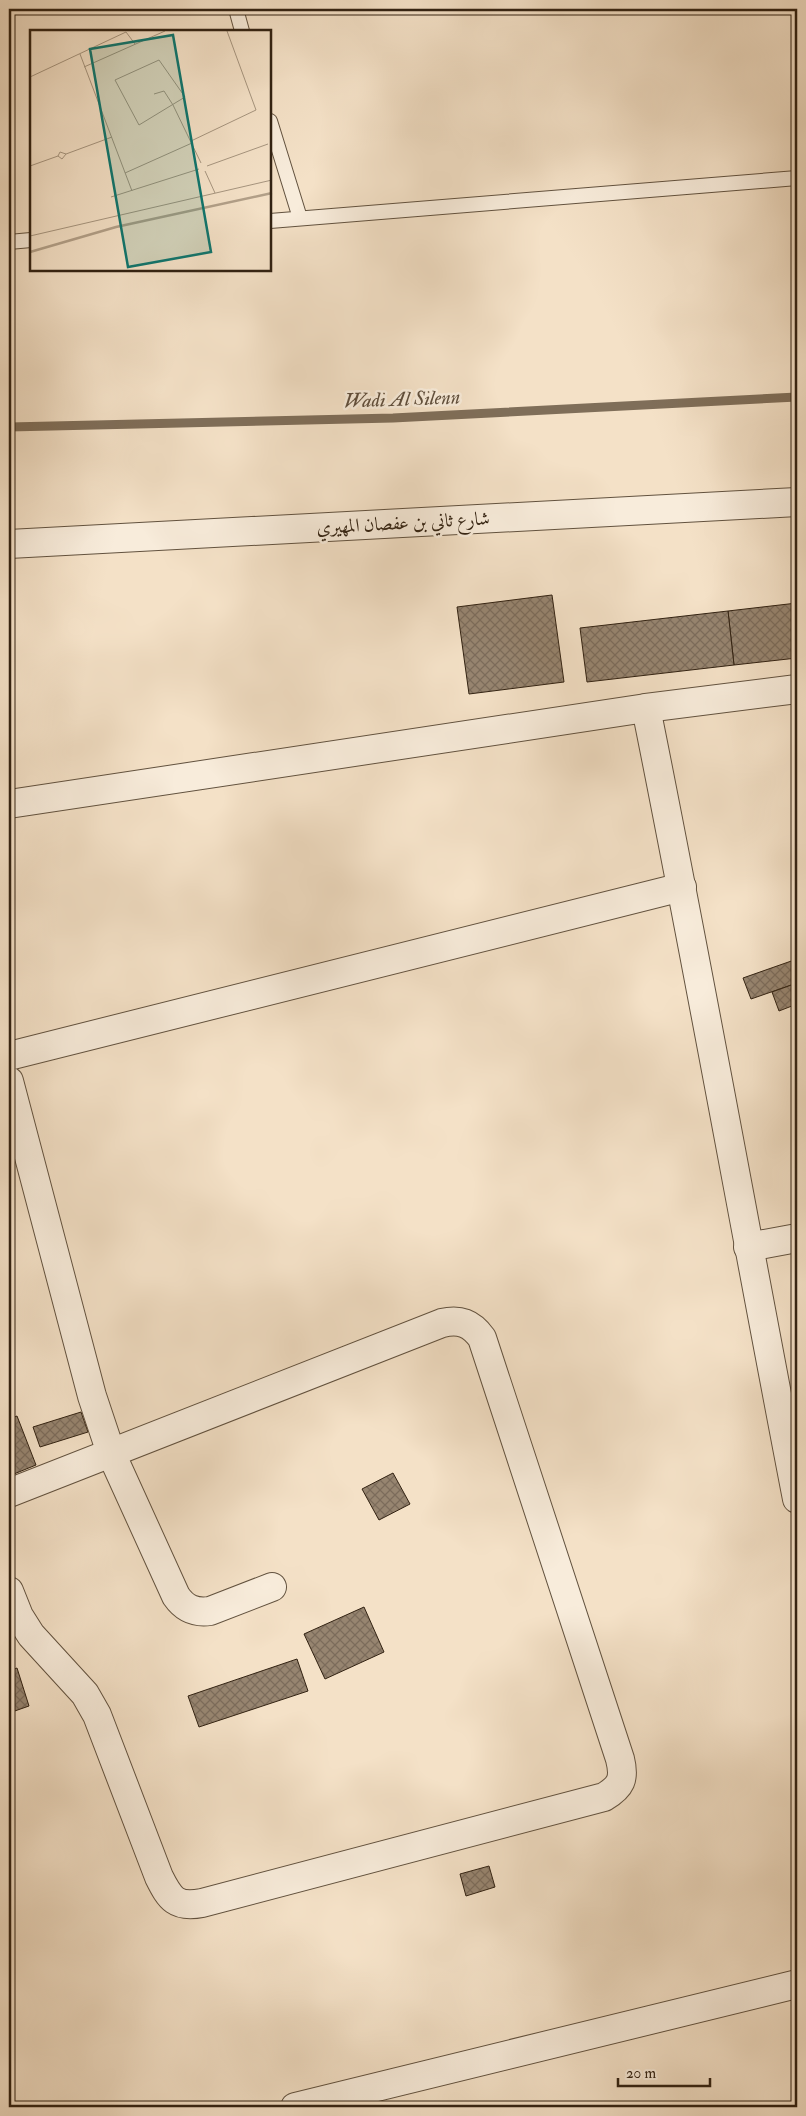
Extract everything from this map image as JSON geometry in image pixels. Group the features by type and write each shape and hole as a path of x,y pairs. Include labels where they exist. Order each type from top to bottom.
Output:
{"street":[{"name":"شارع ثاني بن عفصان المهيري","path":"9,544 797,502"},
{"path":"9,804 646,708 797,689"},
{"path":"646,708 682,887 748,1247 797,1498"},
{"path":"9,1056 682,887"},
{"path":"9,1081 90,1386 111,1452 181,1603 194,1611 210,1611 272,1587"},
{"path":"748,1247 797,1238"},
{"path":"9,1494 111,1452 442,1323 466,1322 476,1329 482,1338 620,1759 622,1769 621,1782 614,1791 604,1797 189,1906 177,1902 168,1894 97,1714 85,1694 31,1635 19,1616 9,1591"},
{"path":"295,2107 376,2097 797,1984"}],"lane":[{"path":"236,9 242,30"},
{"path":"271,124 300,218"},
{"path":"271,221 797,178"},
{"path":"9,242 30,240"}],"building":[{"path":"552,595 564,682 469,694 457,607"},
{"path":"797,603 797,658 734,665 728,611"},
{"path":"728,611 734,665 587,682 580,628"},
{"path":"797,959 797,983 751,999 743,978"},
{"path":"797,983 797,1004 779,1011 772,992"},
{"path":"81,1412 88,1432 40,1447 33,1427"},
{"path":"17,1416 36,1465 9,1476 9,1419"},
{"path":"393,1473 410,1504 379,1520 362,1489"},
{"path":"364,1607 384,1652 325,1679 304,1634"},
{"path":"297,1659 308,1691 199,1727 188,1696"},
{"path":"17,1668 29,1706 9,1713 9,1671"},
{"path":"489,1866 495,1887 466,1896 460,1874"}],"waterway":[{"name":"Wadi Al Silenn","path":"9,427 393,418 797,397"}]}
